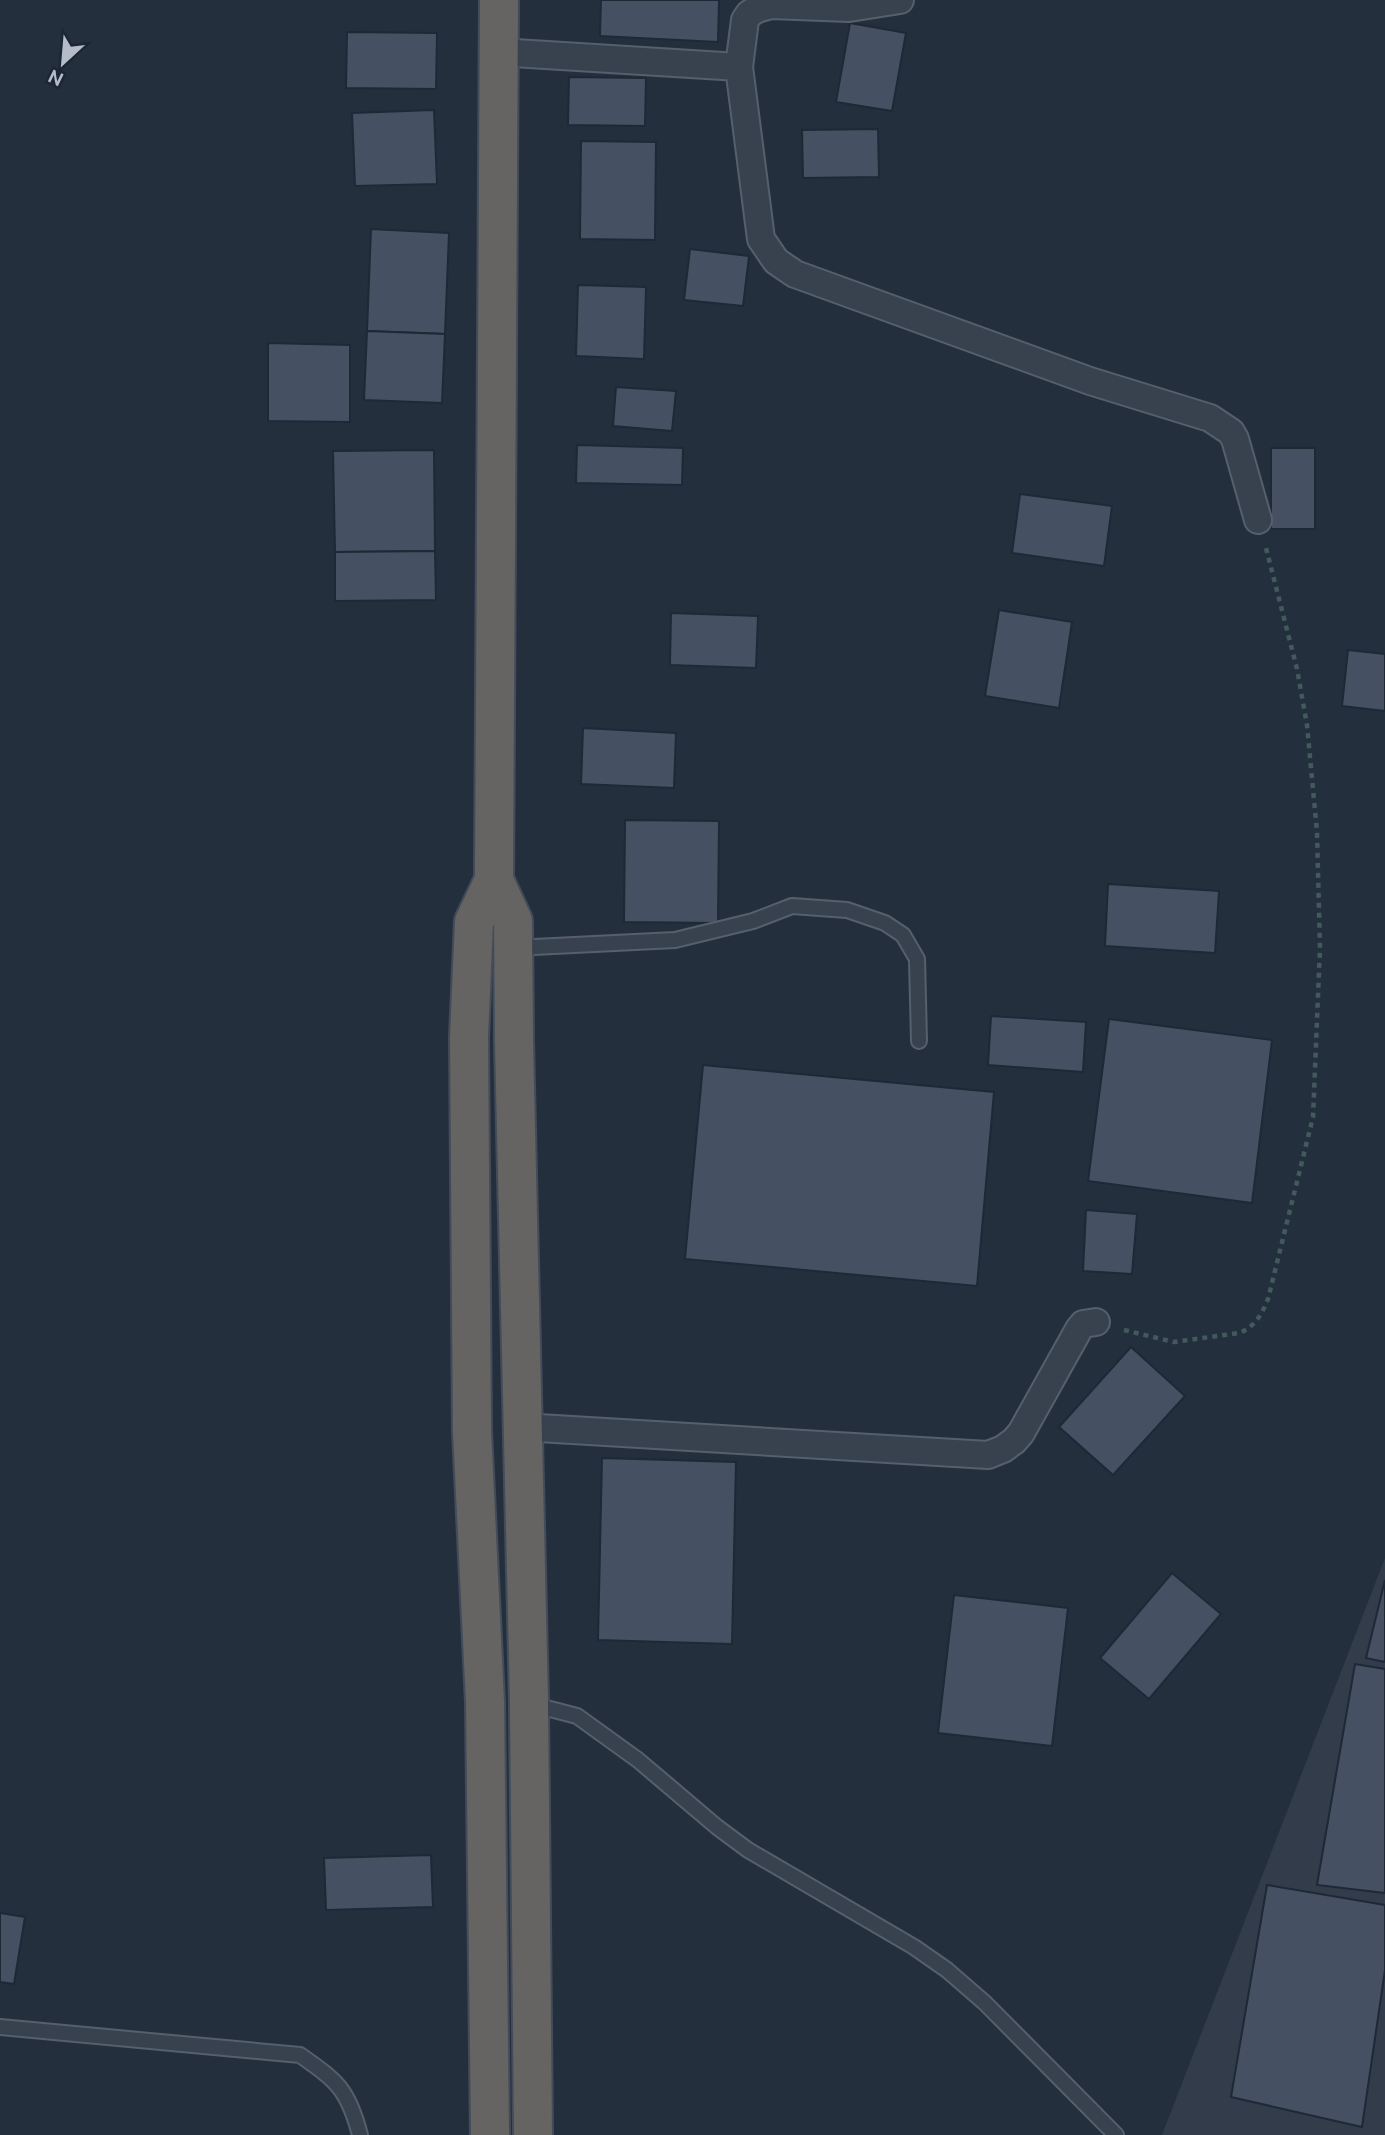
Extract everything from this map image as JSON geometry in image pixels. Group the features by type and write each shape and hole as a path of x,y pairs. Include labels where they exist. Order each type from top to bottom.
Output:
{"highway":[{"path":"499,0 494,880 513,921 529,1703 533,2135"},
{"path":"491,2135 485,1702 472,1431 469,1037 474,922 494,880"},
{"path":"480,1578 526,1573"}],"street":[{"path":"900,0 849,8 771,5 757,9 745,20 739,67 761,239 776,261 795,274 1090,381 1210,418 1231,432 1235,439 1258,520"},
{"path":"498,51 739,67"},
{"path":"522,1427 988,1455 1014,1441 1079,1329 1083,1324 1096,1322"}],"lane":[{"path":"513,948 675,940 753,921 792,906 847,910 885,923 904,935 917,959 919,1041"},
{"path":"529,1703 563,1710 577,1716 638,1760 748,1850 914,1947 947,1970 985,2003 1116,2135"},
{"path":"0,2027 300,2055 335,2080 354,2110 360,2135"}],"path":[{"path":"1096,1322 1174,1342 1239,1333 1257,1321 1268,1299 1312,1117 1320,948 1317,832 1307,725 1299,681 1258,520"}],"shaded area":[{"path":"1385,1558 1385,2135 1162,2135"}],"building":[{"path":"601,0 719,0 718,42 600,36"},
{"path":"850,23 906,33 892,111 836,102"},
{"path":"347,32 437,33 436,89 346,88"},
{"path":"569,77 646,78 645,126 568,125"},
{"path":"434,110 437,184 355,186 352,113"},
{"path":"878,129 879,177 803,178 802,130"},
{"path":"581,141 656,142 655,240 580,239"},
{"path":"371,229 449,233 445,334 367,331"},
{"path":"690,249 749,256 743,306 684,300"},
{"path":"578,285 646,287 644,359 576,356"},
{"path":"367,331 445,334 442,403 364,400"},
{"path":"268,343 350,345 350,422 268,421"},
{"path":"616,387 676,391 672,431 613,426"},
{"path":"577,445 683,448 682,485 576,483"},
{"path":"1271,448 1315,448 1315,529 1271,529"},
{"path":"434,450 435,551 335,552 333,451"},
{"path":"1020,494 1112,506 1104,566 1012,553"},
{"path":"435,551 436,600 335,601 335,552"},
{"path":"999,610 1072,622 1059,708 985,696"},
{"path":"671,613 758,616 756,668 670,665"},
{"path":"1348,650 1385,654 1385,711 1342,706"},
{"path":"583,728 676,733 674,788 581,784"},
{"path":"625,820 719,821 718,923 624,922"},
{"path":"1108,884 1219,891 1215,953 1105,946"},
{"path":"991,1016 1086,1022 1083,1072 988,1065"},
{"path":"1109,1019 1272,1040 1252,1203 1088,1181"},
{"path":"703,1065 994,1092 977,1286 685,1259"},
{"path":"1086,1210 1137,1214 1132,1274 1083,1271"},
{"path":"1131,1347 1185,1396 1113,1475 1059,1427"},
{"path":"602,1458 736,1462 732,1644 598,1640"},
{"path":"1172,1573 1221,1614 1149,1699 1100,1658"},
{"path":"1385,1580 1385,1662 1366,1658"},
{"path":"954,1595 1068,1608 1052,1746 938,1733"},
{"path":"1355,1664 1385,1669 1385,1893 1317,1885"},
{"path":"431,1855 433,1907 326,1910 324,1858"},
{"path":"1267,1885 1385,1905 1385,1970 1362,2127 1231,2097"},
{"path":"0,1913 25,1917 14,1984 0,1982"}]}
